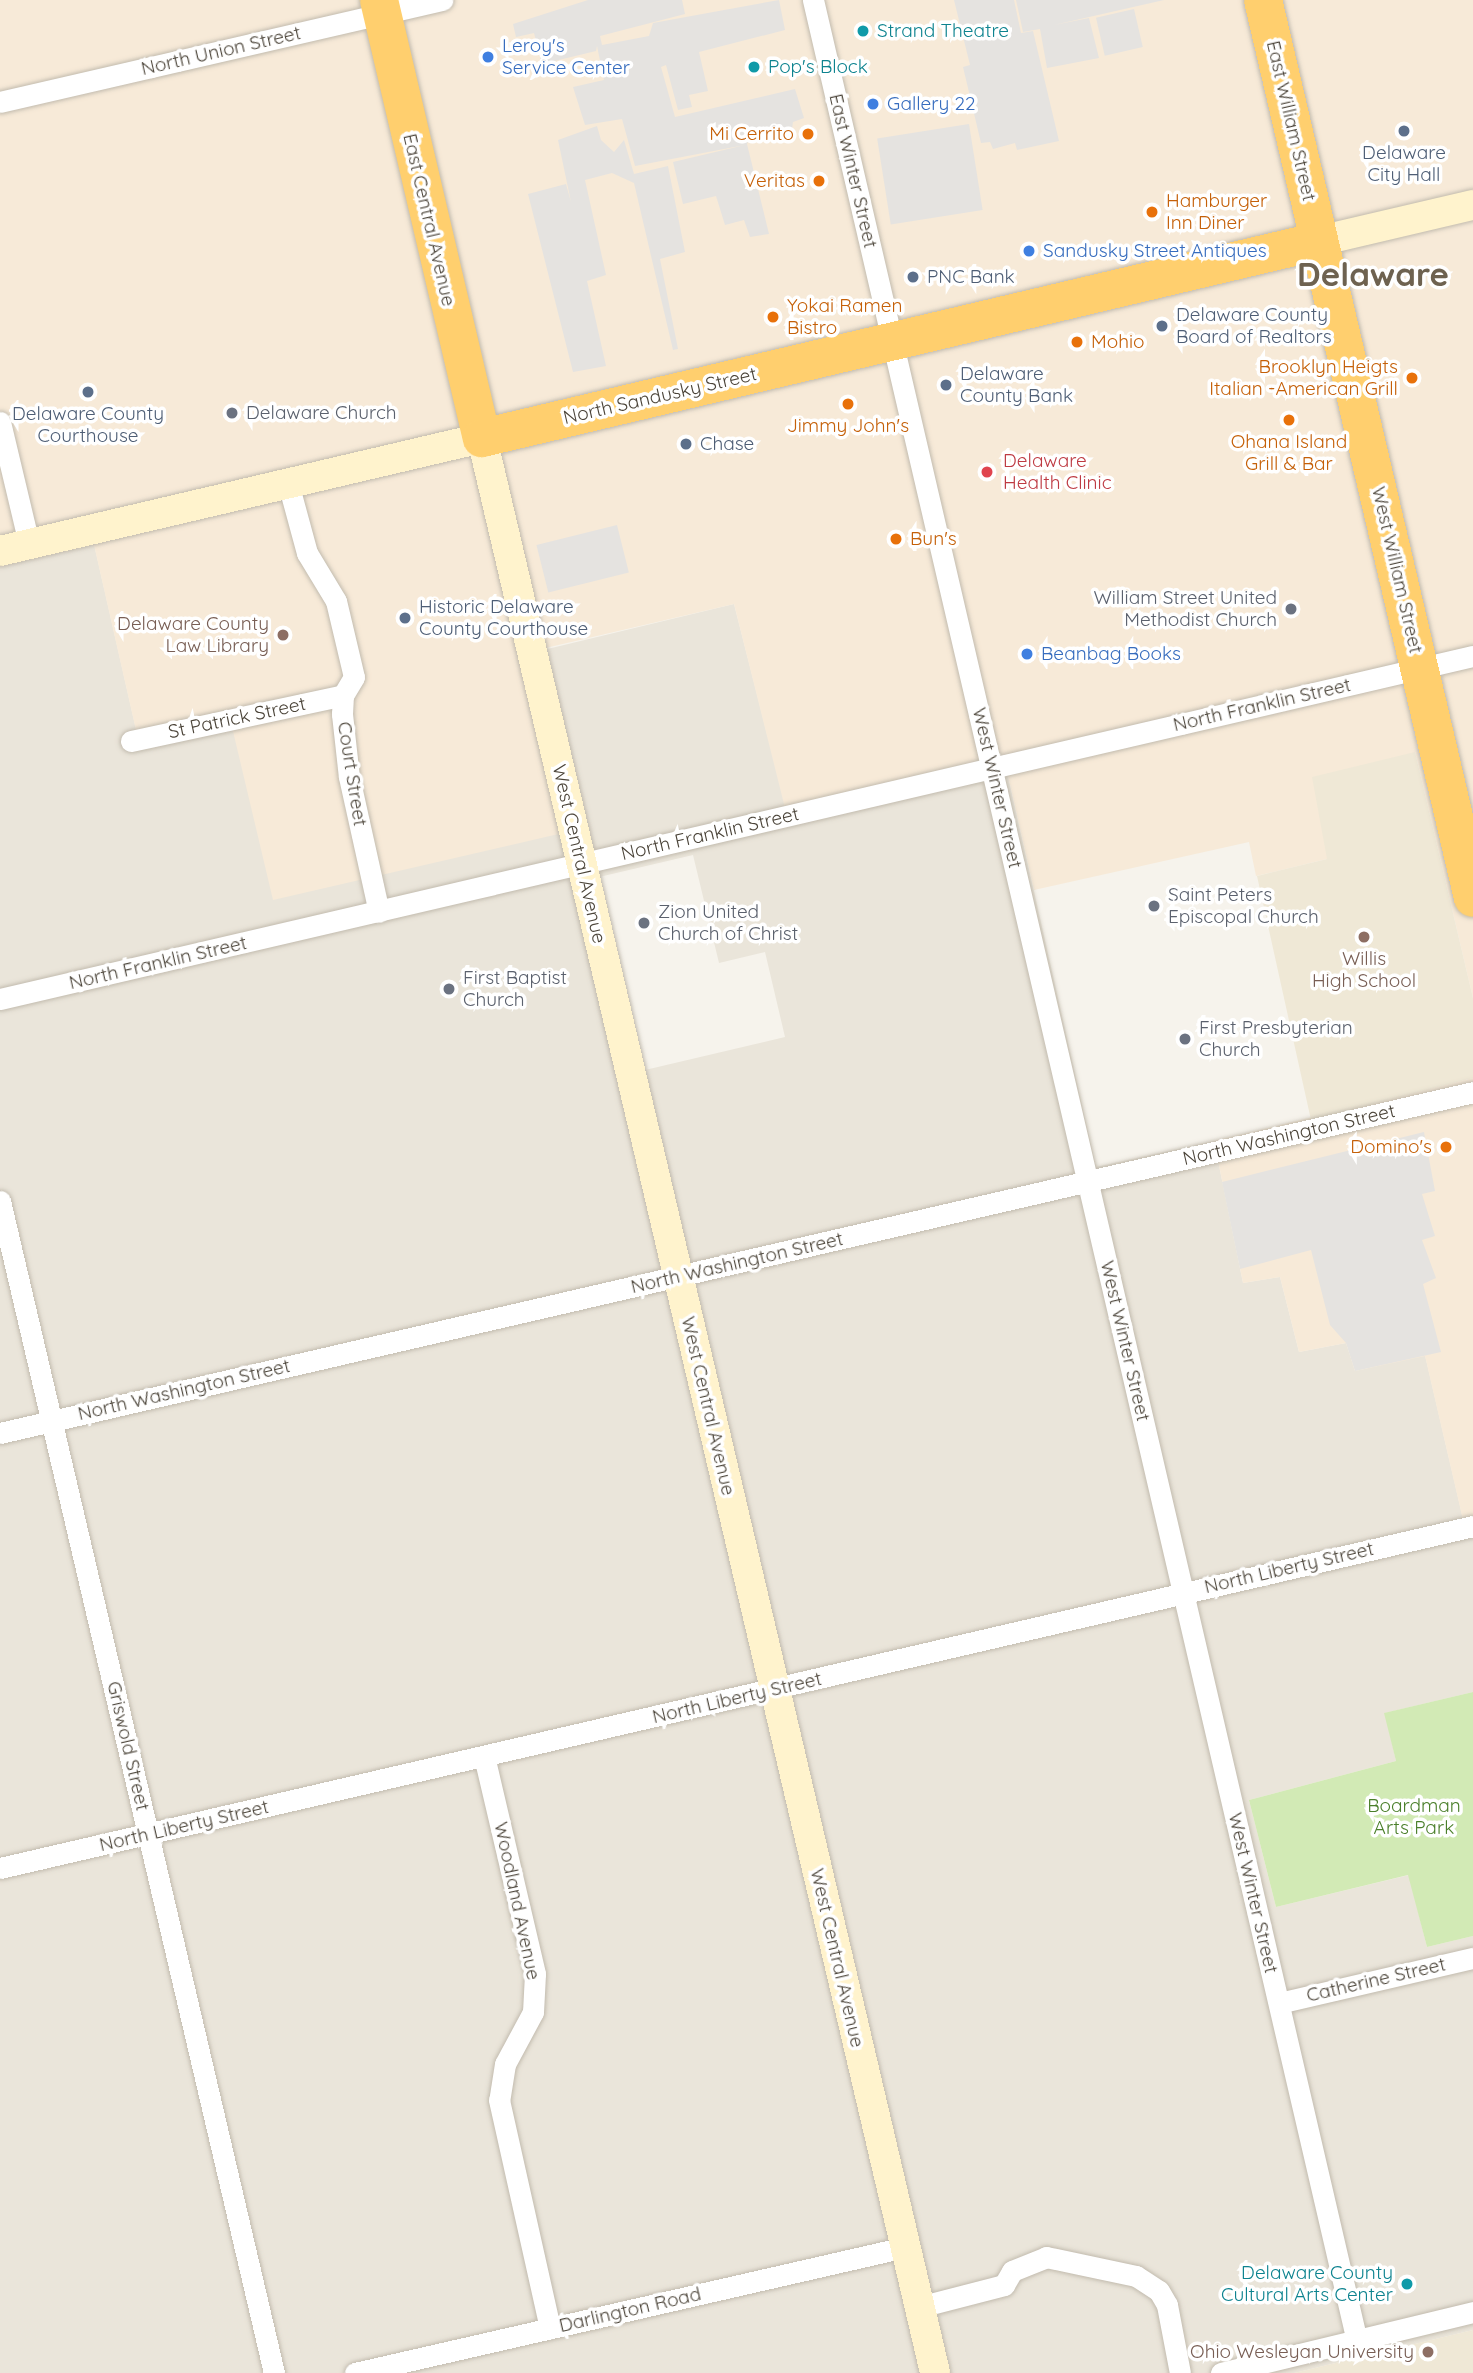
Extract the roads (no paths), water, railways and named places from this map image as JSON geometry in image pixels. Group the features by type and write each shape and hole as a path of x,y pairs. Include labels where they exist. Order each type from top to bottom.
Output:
{"highway":[{"name":"East William Street","path":"1263,0 1319,241"},
{"name":"East Central Avenue","path":"381,7 482,439"},
{"name":"North Sandusky Street","path":"482,439 1319,241"},
{"name":"West William Street","path":"1319,241 1473,898"}],"main road":[{"path":"1319,241 1473,205"},
{"name":"North Sandusky Street","path":"0,551 482,439"},
{"name":"West Central Avenue","path":"482,439 935,2373"}],"street":[{"name":"North Union Street","path":"0,102 381,7 442,0"},
{"name":"East Winter Street","path":"813,0 893,341"},
{"name":"West Winter Street","path":"893,341 1357,2341"},
{"path":"0,422 29,544"},
{"name":"Court Street","path":"288,484 307,553 336,601 354,677 343,695 349,776 379,912"},
{"name":"North Franklin Street","path":"0,999 1473,656"},
{"name":"St Patrick Street","path":"131,741 343,695"},
{"name":"North Washington Street","path":"0,1433 1473,1092"},
{"name":"Griswold Street","path":"0,1201 274,2373"},
{"name":"North Liberty Street","path":"0,1868 1473,1526"},
{"name":"Woodland Avenue","path":"484,1756 535,1974 533,2012 505,2064 499,2100 550,2328"},
{"name":"Catherine Street","path":"1279,2003 1473,1958"},
{"name":"Darlington Road","path":"355,2373 905,2247"},
{"path":"919,2307 1004,2285 1012,2270 1046,2257 1136,2276 1159,2291 1167,2305 1180,2373"},
{"path":"1221,2373 1473,2312"}],"place":[{"name":"Strand Theatre","path":"863,31"},
{"name":"Leroy's Service Center","path":"488,57"},
{"name":"Pop's Block","path":"754,67"},
{"name":"Gallery 22","path":"873,104"},
{"name":"Delaware City Hall","path":"1404,131"},
{"name":"Mi Cerrito","path":"808,134"},
{"name":"Veritas","path":"819,181"},
{"name":"Hamburger Inn Diner","path":"1152,212"},
{"name":"Sandusky Street Antiques","path":"1029,251"},
{"name":"PNC Bank","path":"913,277"},
{"name":"Yokai Ramen Bistro","path":"773,317"},
{"name":"Delaware County Board of Realtors","path":"1162,326"},
{"name":"Mohio","path":"1077,342"},
{"name":"Brooklyn Heigts Italian -American Grill","path":"1412,378"},
{"name":"Delaware County Bank","path":"946,385"},
{"name":"Delaware County Courthouse","path":"88,392"},
{"name":"Jimmy John's","path":"848,404"},
{"name":"Delaware Church","path":"232,413"},
{"name":"Ohana Island Grill & Bar","path":"1289,420"},
{"name":"Chase","path":"686,444"},
{"name":"Delaware Health Clinic","path":"987,472"},
{"name":"Bun's","path":"896,539"},
{"name":"William Street United Methodist Church","path":"1291,609"},
{"name":"Historic Delaware County Courthouse","path":"405,618"},
{"name":"Delaware County Law Library","path":"283,635"},
{"name":"Beanbag Books","path":"1027,654"},
{"name":"Saint Peters Episcopal Church","path":"1154,906"},
{"name":"Zion United Church of Christ","path":"644,923"},
{"name":"Willis High School","path":"1364,937"},
{"name":"First Baptist Church","path":"449,989"},
{"name":"First Presbyterian Church","path":"1185,1039"},
{"name":"Domino's","path":"1446,1147"},
{"name":"Delaware County Cultural Arts Center","path":"1407,2284"},
{"name":"Ohio Wesleyan University","path":"1428,2352"}],"district":[{"name":"Delaware","path":"1373,274"}],"park label":[{"name":"Boardman Arts Park","path":"1414,1817"}]}
